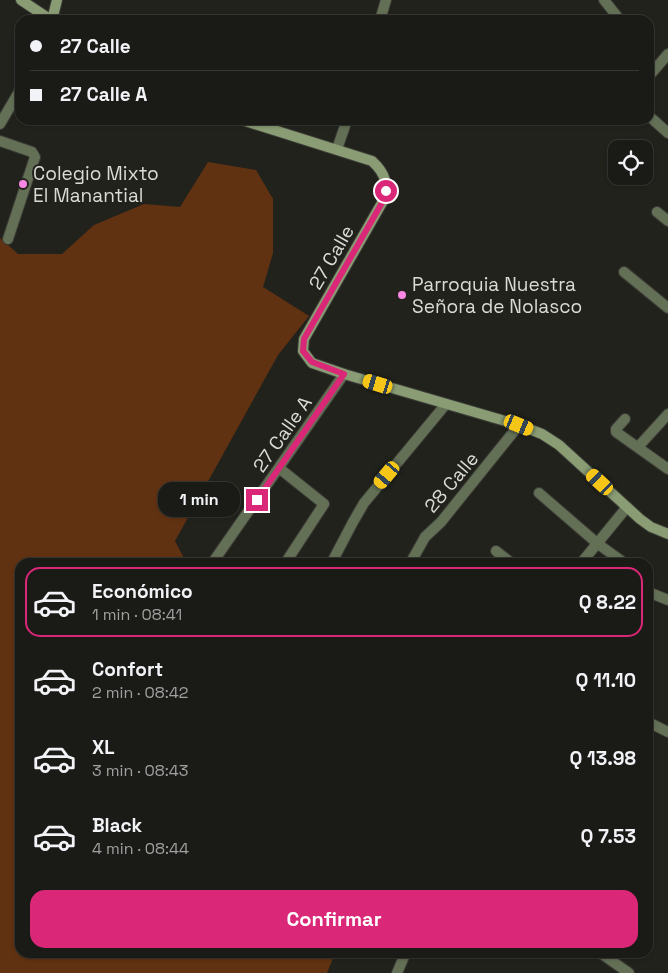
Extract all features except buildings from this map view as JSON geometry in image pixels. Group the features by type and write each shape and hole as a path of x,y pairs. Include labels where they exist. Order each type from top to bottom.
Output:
{"street":[{"path":"20,0 44,15"},
{"path":"53,15 57,0"},
{"path":"382,15 386,0"},
{"path":"604,0 616,15"},
{"path":"654,70 668,54"},
{"path":"0,124 15,98"},
{"path":"654,120 668,133"},
{"path":"258,125 337,149 345,125"},
{"path":"0,141 34,154 8,239"},
{"name":"27 Calle","path":"337,149 372,161 381,169 386,191 383,201 304,339 303,351 312,362 344,374"},
{"path":"657,212 668,221"},
{"path":"624,272 668,308"},
{"path":"344,374 519,425 542,434 559,445 626,507 651,526 668,534"},
{"name":"27 Calle A","path":"217,558 344,374"},
{"path":"334,558 364,503 446,404"},
{"path":"638,447 668,414"},
{"path":"625,419 616,429 616,432 668,469"},
{"name":"28 Calle","path":"414,558 425,537 441,522 519,425"},
{"path":"279,468 324,504 289,558"},
{"path":"539,493 598,544 617,558"},
{"path":"586,558 626,507"},
{"path":"496,551 505,558"},
{"path":"653,594 668,600"},
{"path":"653,724 668,732"},
{"path":"397,973 403,958"},
{"path":"608,958 629,973"}],"shaded area":[{"path":"208,162 256,170 273,199 273,253 263,287 309,316 278,355 175,541 184,558 15,558 15,958 333,958 327,973 0,973 0,238 18,254 62,254 94,225 144,204 180,207"}],"place":[{"name":"Colegio Mixto El Manantial","path":"23,184"},
{"name":"Parroquia Nuestra Señora de Nolasco","path":"402,295"}],"route":[{"path":"257,500 344,374 312,362 303,351 304,339 383,201 386,191"}]}
